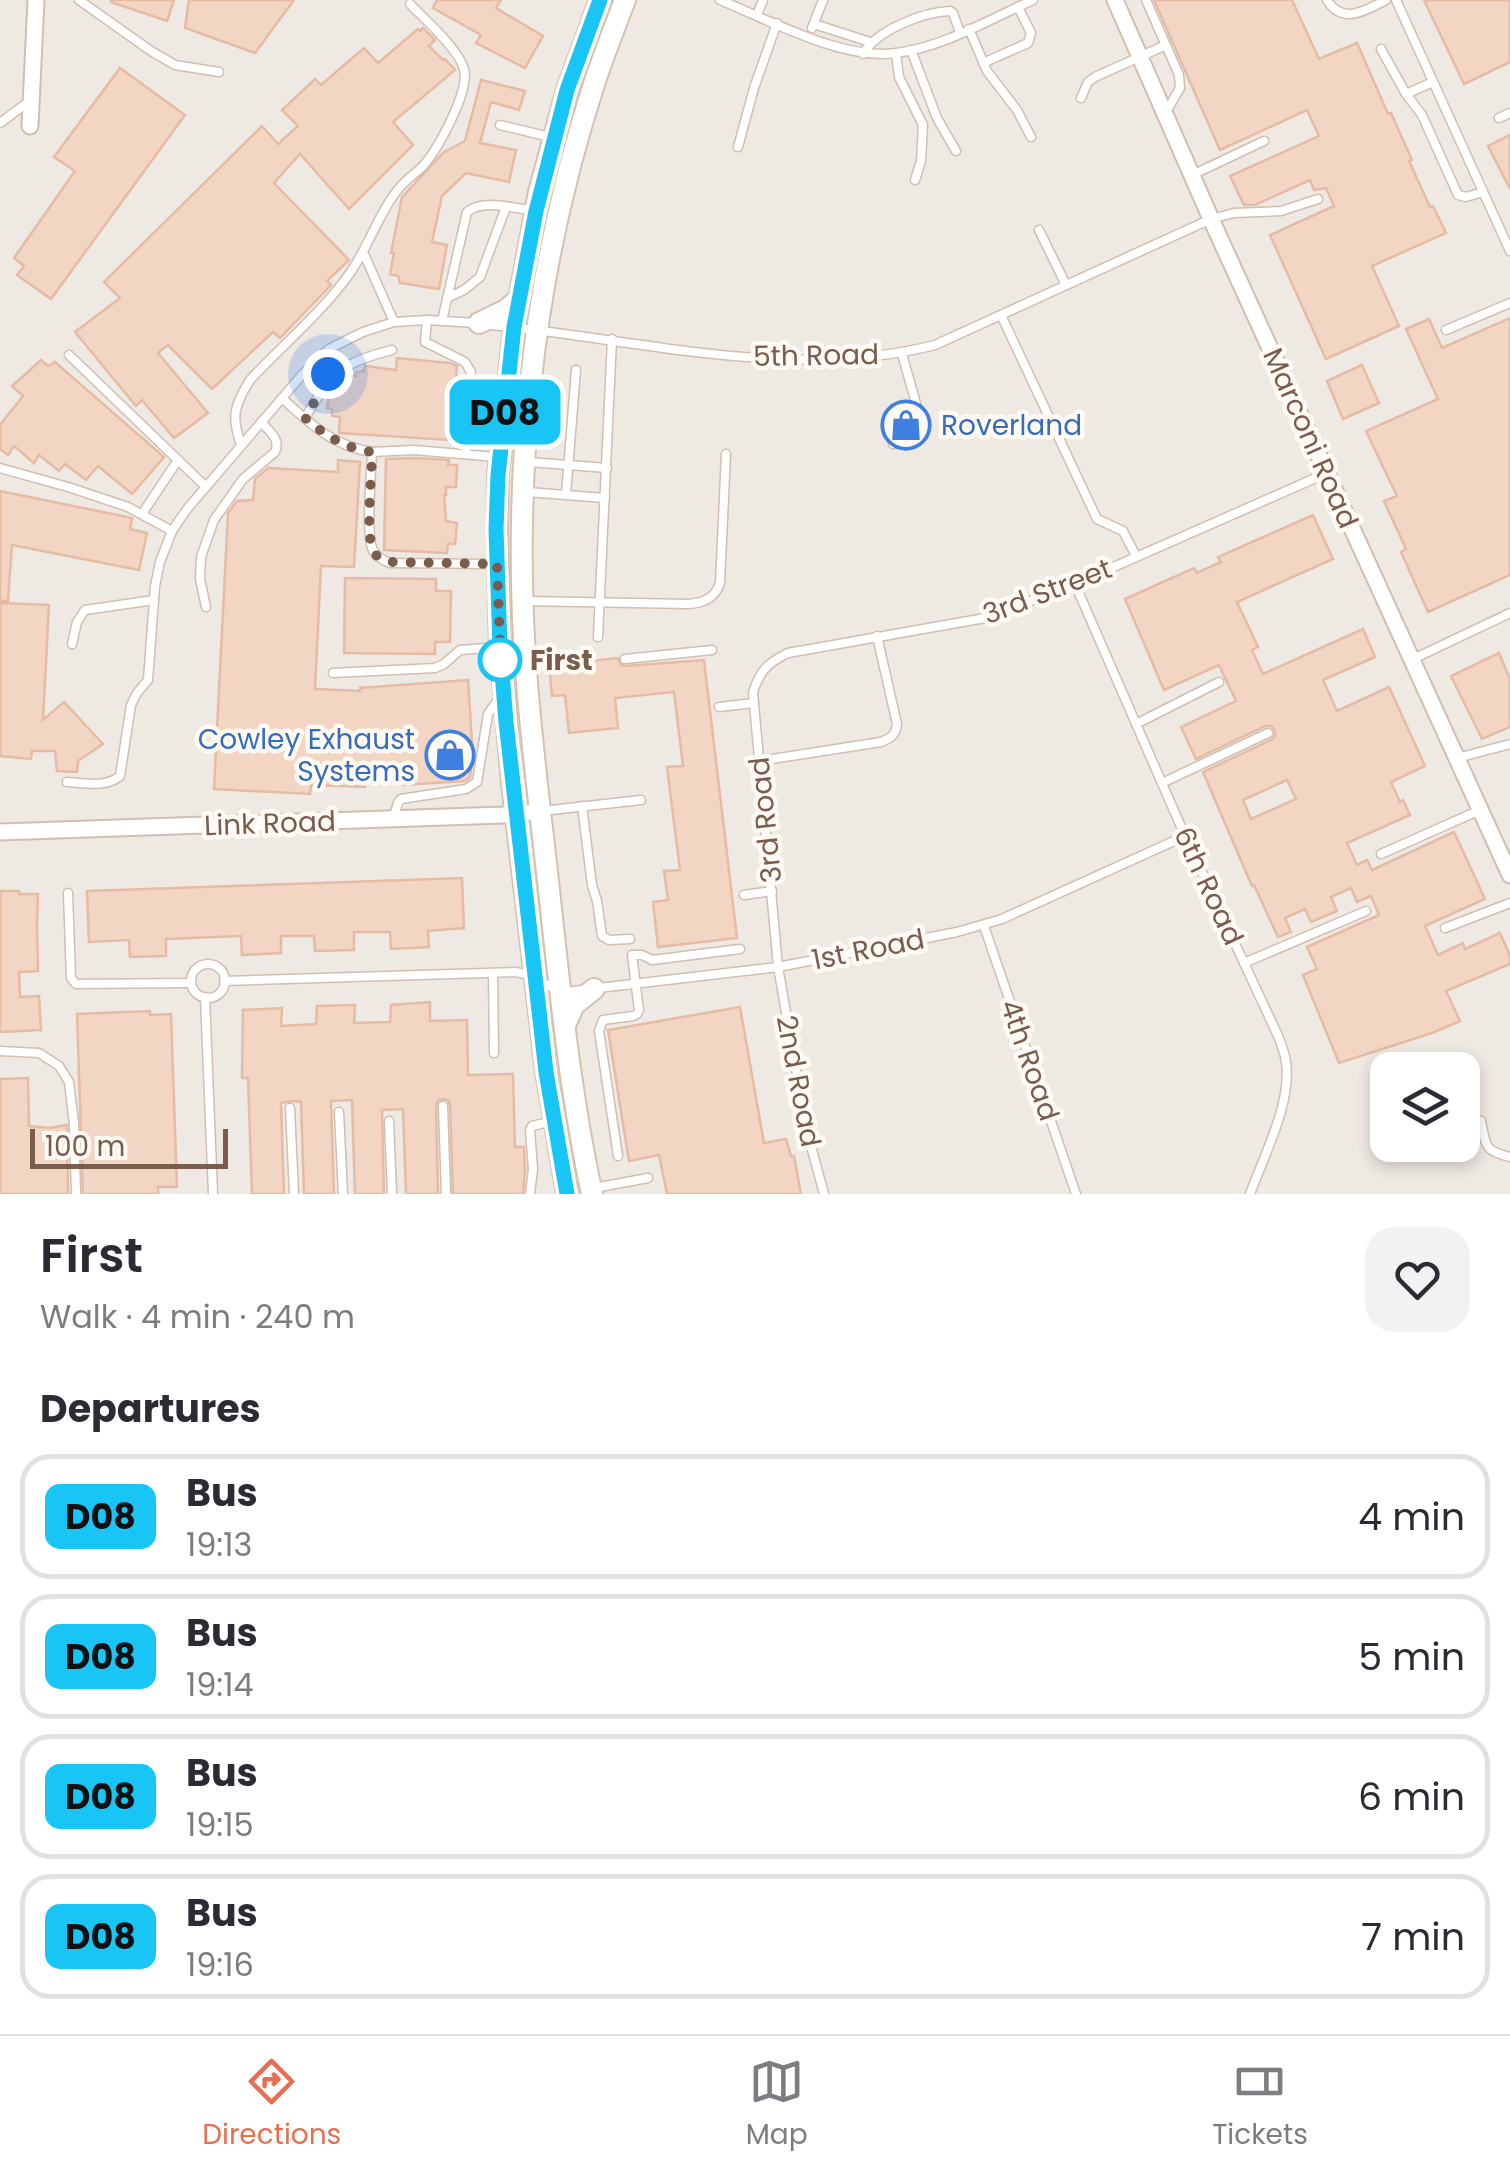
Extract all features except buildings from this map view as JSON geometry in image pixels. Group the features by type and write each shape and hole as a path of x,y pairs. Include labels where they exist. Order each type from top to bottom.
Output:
{"main road":[{"path":"567,1193 553,1121 516,814 503,692 497,564 500,458 514,327 554,138 600,0"},
{"path":"591,1191 574,1104 527,685 522,602 523,491 537,329 564,192 596,79 625,0"},
{"path":"480,323 520,298"},
{"path":"565,1028 574,1005 594,989"}],"street":[{"path":"30,126 36,0"},
{"name":"Marconi Road","path":"1115,0 1410,660 1480,810 1503,843 1510,875"},
{"name":"Link Road","path":"0,832 541,811"}],"lane":[{"path":"720,0 862,54 911,50 1034,0"},
{"path":"757,15 763,0"},
{"path":"808,36 823,0"},
{"path":"1146,0 1179,75 1180,88 1165,114"},
{"path":"1326,0 1336,11 1352,15 1386,0"},
{"path":"1396,0 1510,252"},
{"path":"83,1 150,52 175,65 219,72"},
{"path":"242,445 234,424 238,399 250,380 339,287 364,254 400,186 425,164 440,141 464,87 465,71 458,55 410,4"},
{"path":"983,63 1028,42 1031,33 1018,7"},
{"path":"862,54 870,42 892,29 935,12 953,14 1031,137"},
{"path":"738,148 777,24"},
{"path":"814,24 870,42"},
{"path":"1081,98 1094,76 1166,45"},
{"path":"1381,49 1422,114 1458,195 1461,198 1483,192"},
{"path":"911,50 938,118 956,151"},
{"path":"896,54 900,77 922,124 921,161 914,180"},
{"path":"1406,94 1433,82"},
{"path":"0,123 31,100"},
{"path":"1499,118 1510,113"},
{"path":"500,125 554,138"},
{"path":"1192,175 1264,141"},
{"name":"5th Road","path":"172,530 261,422 329,348 394,322 480,323 729,356 862,358 902,354 935,346 1211,219 1234,213 1282,211 1318,198"},
{"path":"442,321 467,212 476,206 536,211"},
{"path":"447,298 480,277 506,207"},
{"path":"1040,230 1066,285"},
{"path":"364,254 394,322"},
{"path":"1446,330 1510,302"},
{"path":"1002,315 1097,518 1123,531 1136,556"},
{"path":"427,320 425,342 465,362 472,377 466,454"},
{"path":"598,637 612,340"},
{"path":"305,418 319,394 344,367 392,350"},
{"path":"893,444 922,437 924,432 902,354"},
{"path":"69,355 206,487"},
{"path":"317,360 331,379"},
{"path":"566,494 576,370"},
{"path":"282,398 335,442 356,450 414,450 500,458"},
{"path":"206,607 200,579 201,557 214,520 243,479 277,447 276,438 261,422"},
{"path":"372,452 372,550 379,558 390,562 497,564"},
{"path":"522,602 702,603 718,590 720,583 726,454"},
{"path":"142,514 178,460"},
{"path":"524,462 607,468"},
{"path":"0,468 128,506 172,530 160,562 148,680 130,705 120,776 113,782 67,782"},
{"name":"3rd Street","path":"758,674 770,661 788,653 985,618 1075,584 1328,473"},
{"path":"523,491 606,498"},
{"name":"6th Road","path":"1075,584 1185,836 1280,1038 1286,1061 1286,1087 1250,1194"},
{"path":"72,644 77,622 85,610 154,600"},
{"path":"1410,660 1510,613"},
{"path":"760,761 891,738 897,724 878,636"},
{"path":"333,673 435,668 460,650 500,647"},
{"path":"625,659 712,650"},
{"name":"3rd Road","path":"758,674 753,694 778,966"},
{"path":"1136,724 1219,682"},
{"path":"394,819 401,799 466,789 477,782 488,714 503,692"},
{"path":"719,707 754,703"},
{"path":"1162,783 1268,733"},
{"path":"1456,758 1510,744"},
{"path":"450,790 452,817"},
{"path":"541,811 642,800"},
{"path":"582,806 602,936 609,940 630,938"},
{"path":"1381,854 1480,810"},
{"name":"1st Road","path":"561,992 778,966 984,926 1185,836"},
{"path":"744,895 772,891"},
{"path":"68,893 71,978 76,984 191,983"},
{"path":"1445,928 1510,903"},
{"path":"1244,962 1366,911"},
{"name":"4th Road","path":"984,926 1076,1194"},
{"path":"618,1156 599,1031 604,1020 637,1014 640,1010 632,955 652,960 740,949"},
{"path":"205,964 220,970 224,986 216,995 205,997 195,992 191,983 195,970 205,964"},
{"name":"2nd Road","path":"778,966 806,1131 824,1194"},
{"path":"224,981 515,972 561,992"},
{"path":"493,973 494,1053"},
{"path":"205,997 213,1194"},
{"path":"0,1051 38,1053 59,1066 69,1082 76,1194"},
{"path":"443,1106 446,1194"},
{"path":"290,1108 294,1194"},
{"path":"339,1112 343,1194"},
{"path":"389,1121 392,1194"},
{"path":"530,1194 532,1126 553,1121"},
{"path":"1481,1121 1488,1148 1510,1157"},
{"path":"532,1169 561,1164"},
{"path":"591,1191 614,1189 648,1178"}],"shaded area":[{"path":"0,0 1510,0 1510,1194 0,1194"}],"bus line":[{"name":"D08","path":"567,1194 546,1072 506,722 496,529 514,327 536,211 567,90 600,0"}],"place":[{"name":"Roverland","path":"906,425"},
{"name":"First","path":"500,660"},
{"name":"Cowley Exhaust Systems","path":"450,755"}],"route":[{"path":"328,374 331,379 305,418 335,442 372,452 372,550 390,562 497,564 501,670 500,660"}]}
